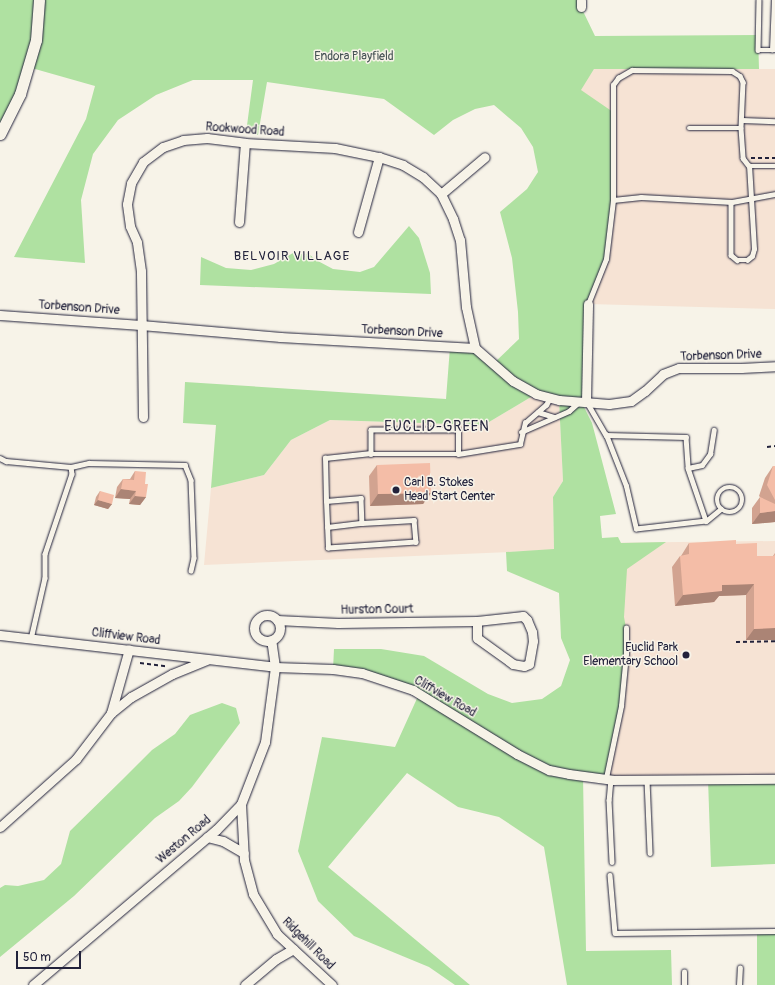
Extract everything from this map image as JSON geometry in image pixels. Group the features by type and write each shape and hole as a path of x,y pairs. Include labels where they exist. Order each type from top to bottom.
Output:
{"street":[{"path":"0,134 20,94 36,40 39,0"},
{"name":"Rookwood Road","path":"143,417 141,271 137,242 130,226 127,204 131,183 143,162 163,147 183,140 207,138 245,143 335,148 379,157 403,165 422,178 441,194 453,218 460,240 466,307 475,348"},
{"path":"239,222 245,143"},
{"path":"358,232 379,157"},
{"path":"441,194 485,157"},
{"path":"583,401 588,304"},
{"name":"Torbenson Drive","path":"0,315 280,337 475,348 512,381 536,394 560,400 609,404 631,401 645,391 663,374 679,368 775,366"},
{"name":"Hurston Court","path":"270,640 258,638 254,626 262,616 270,615 277,620 338,623 477,621 523,616 527,620 532,636 529,664 524,666 513,664 477,638 477,621"},
{"path":"275,667 270,640 279,632 277,620"},
{"name":"Cliffview Road","path":"0,635 129,649 207,660 275,667 333,669 362,673 413,690 517,754 543,767 569,774 608,779 648,780 775,779"},
{"path":"111,713 129,649"},
{"path":"0,827 76,759 111,713 131,697 172,674 207,660"},
{"name":"Weston Road","path":"33,985 207,837 241,804 265,742 275,667"},
{"name":"Ridgehill Road","path":"241,804 244,853 253,894 277,934 332,985"},
{"path":"207,837 223,841 244,853"},
{"path":"246,985 276,959 293,949"}],"lane":[{"path":"759,0 758,50 774,50 774,0"},
{"path":"588,304 606,259 613,200 613,85 627,72 632,70 732,71 740,76 743,82 741,128 743,158 749,166 754,249 752,256 747,260 737,260 731,255 731,202"},
{"path":"742,120 775,121"},
{"path":"689,128 741,128"},
{"path":"749,166 775,166"},
{"path":"613,200 641,197 731,202 751,197 775,194"},
{"path":"327,527 414,520 416,542 328,548 327,527 326,501 325,458 371,453 458,454 520,444 521,432 525,423 546,405 550,398"},
{"path":"521,432 569,411 583,401 606,436 626,486 636,529 706,521 721,509"},
{"path":"538,412 554,417"},
{"path":"371,453 371,430 458,430 458,454"},
{"path":"688,468 702,465 710,454 714,430"},
{"path":"606,436 686,437 688,468 706,521"},
{"path":"0,458 6,461 71,467 89,463 185,465 191,480 194,558 191,571"},
{"path":"31,639 45,578 45,554 72,474 71,467"},
{"path":"730,487 738,490 743,497 740,509 728,513 721,509 718,506 718,497 722,490 730,487"},
{"path":"326,501 361,498 362,523"},
{"path":"612,862 608,779 621,706 626,654 626,628"},
{"path":"648,780 650,853"},
{"path":"610,875 615,933 775,931"},
{"path":"739,985 740,968"},
{"path":"684,972 684,985"}],"path":[{"path":"743,158 775,158"},
{"path":"767,447 775,446"},
{"path":"736,642 775,641"},
{"path":"140,663 167,667"}],"shaded area":[{"path":"594,69 775,69 775,309 588,304 580,90"},
{"path":"536,394 559,400 563,481 553,497 554,550 204,565 211,488 264,475 291,440 330,420 484,425"},
{"name":"Euclid Park Elementary School","path":"775,541 775,779 606,778 596,543"}],"green space":[{"name":"Endora Playfield","path":"0,0 581,0 581,7 595,36 758,35 759,69 594,69 581,90 613,112 613,200 606,259 588,304 586,401 581,401 592,423 616,514 600,516 602,538 618,537 621,543 666,542 627,569 624,617 626,628 621,706 606,778 583,776 586,951 671,950 672,985 567,985 544,847 499,817 458,807 407,773 328,867 470,985 455,985 429,967 354,936 318,901 298,851 322,737 395,747 419,694 333,669 334,649 381,649 424,656 488,694 512,703 542,699 561,686 570,660 561,638 559,593 507,571 506,552 554,549 553,497 563,481 559,400 536,394 484,425 330,420 291,440 264,475 211,488 216,425 183,423 185,382 446,399 450,347 475,348 494,363 519,339 518,312 512,258 500,212 527,189 538,172 533,147 521,128 494,105 475,109 453,120 434,135 384,99 267,82 258,135 246,133 253,80 193,80 156,95 118,120 93,154 81,200 85,263 14,257 86,119 95,86 28,67 0,134"},
{"path":"409,226 419,238 430,273 431,294 200,285 201,257 226,268 251,270 274,264 293,253 309,254 316,260 333,269 360,272 374,267"},
{"path":"222,703 236,708 240,723 192,787 179,801 155,818 74,896 0,957 0,888 5,885 18,886 44,880 61,864 70,831 152,750 175,734 190,715"},
{"path":"708,779 775,779 775,864 711,867"},
{"path":"757,931 775,931 775,985 757,985"}],"building":[{"path":"430,463 431,493 378,494 377,465"},
{"path":"773,466 775,466 775,500 767,485"},
{"path":"135,471 146,472 145,484 148,484 146,497 135,496 136,491 121,489 123,479 134,480"},
{"path":"100,491 114,495 112,504 98,500"},
{"path":"760,497 775,504 775,511 760,513"},
{"path":"736,540 736,544 757,543 757,556 774,556 775,554 775,628 754,629 754,584 722,585 722,591 683,595 680,556 689,554 689,543"}],"place":[{"name":"Carl B. Stokes Head Start Center","path":"396,490"},
{"name":"Euclid Park Elementary School","path":"686,655"}],"district":[{"name":"BELVOIR VILLAGE","path":"292,256"},
{"name":"EUCLID-GREEN","path":"437,427"}]}
